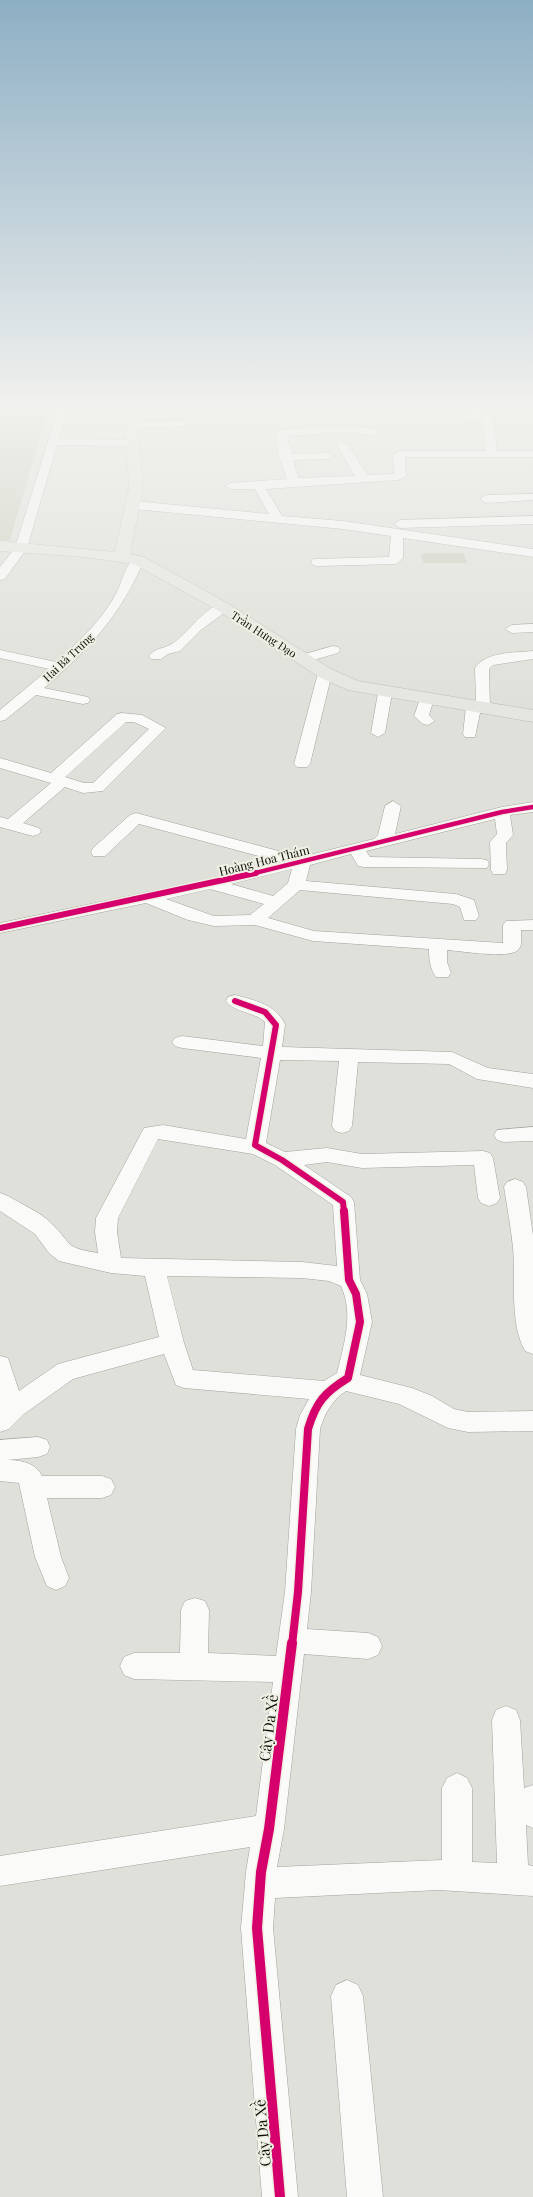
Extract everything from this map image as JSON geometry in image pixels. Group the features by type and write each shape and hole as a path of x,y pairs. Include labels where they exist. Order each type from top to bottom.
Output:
{"main road":[{"path":"122,556 134,505"},
{"name":"Trần Hưng Đạo","path":"0,546 122,556 138,560 223,607 325,673 354,686 385,693 533,716"}],"street":[{"path":"0,576 21,548 35,505"},
{"path":"134,505 342,525 533,552"},
{"path":"269,505 277,518"},
{"path":"342,525 533,520"},
{"path":"436,523 437,539"},
{"path":"317,562 392,561 397,558 397,533"},
{"name":"Hai Bà Trưng","path":"0,717 33,690 95,633 119,600 138,560"},
{"path":"156,656 175,648 196,627 223,607"},
{"path":"512,629 533,628"},
{"path":"303,659 333,650"},
{"path":"0,654 58,667"},
{"path":"470,734 478,708 484,664 489,661 533,655"},
{"path":"302,764 325,673"},
{"path":"33,690 83,700"},
{"path":"378,733 385,693"},
{"path":"427,700 421,716 428,721"},
{"path":"0,763 58,780 83,788 98,788 159,728 137,718 122,717 58,780 6,824"},
{"path":"381,842 386,836 393,806"},
{"name":"Hoàng Hoa Thám","path":"0,928 211,884 502,812 533,807"},
{"path":"499,870 498,842 505,835 502,812"},
{"path":"99,852 136,818 302,862 296,885 255,920"},
{"path":"6,824 33,831"},
{"path":"356,848 364,862 481,864"},
{"path":"211,884 277,902"},
{"path":"296,885 449,898 468,904 470,916"},
{"path":"149,898 194,916 214,921 255,920 313,936 438,945 507,949 512,946 510,929 512,925 533,925"},
{"path":"438,945 438,962 442,973"},
{"path":"235,1001 269,1014 275,1019 276,1025 255,1138 258,1148"},
{"path":"182,1042 271,1053 452,1058 484,1074 533,1081"},
{"path":"342,1126 349,1056"},
{"path":"111,1265 106,1232 107,1218 151,1133 162,1132 258,1148 282,1160 315,1155 362,1161 483,1158 489,1198"},
{"path":"504,1135 533,1134"},
{"name":"Cây Da Xề","path":"280,2197 257,1928 260,1883 269,1829 298,1592 308,1429 312,1415 335,1386 348,1378 360,1322 356,1294 349,1280 343,1202 282,1160"},
{"path":"515,1187 528,1248 528,1318 533,1345"},
{"path":"0,1202 43,1228 57,1247 68,1255 111,1265 293,1269 331,1273 349,1280"},
{"path":"154,1267 172,1343 182,1375 187,1380 335,1386 403,1396 424,1403 448,1418 468,1422 533,1421"},
{"path":"7,1415 60,1373 172,1343"},
{"path":"0,1365 8,1395 7,1415"},
{"path":"0,1450 38,1447"},
{"path":"0,1470 20,1471 30,1477 48,1557 56,1578"},
{"path":"31,1487 102,1487"},
{"path":"194,1666 195,1610"},
{"path":"292,1640 368,1646"},
{"path":"134,1666 288,1669"},
{"path":"260,1883 457,1877 523,1881 506,1720"},
{"path":"457,1788 457,1877"},
{"path":"532,1799 533,1813"},
{"path":"0,1871 269,1829"},
{"path":"347,1996 365,2197"}],"green space":[{"path":"0,505 20,505 10,540 0,542"},
{"path":"427,553 463,553 468,563 424,563 420,555"}],"cycle path":[{"path":"0,928 211,884 502,812 533,807"},
{"path":"235,1001 265,1012 274,1020 276,1025 255,1145 282,1160 343,1202 349,1280 356,1294 360,1322 348,1378 327,1391 312,1415 308,1429 298,1592 269,1829 261,1872 257,1928 280,2197"}]}
